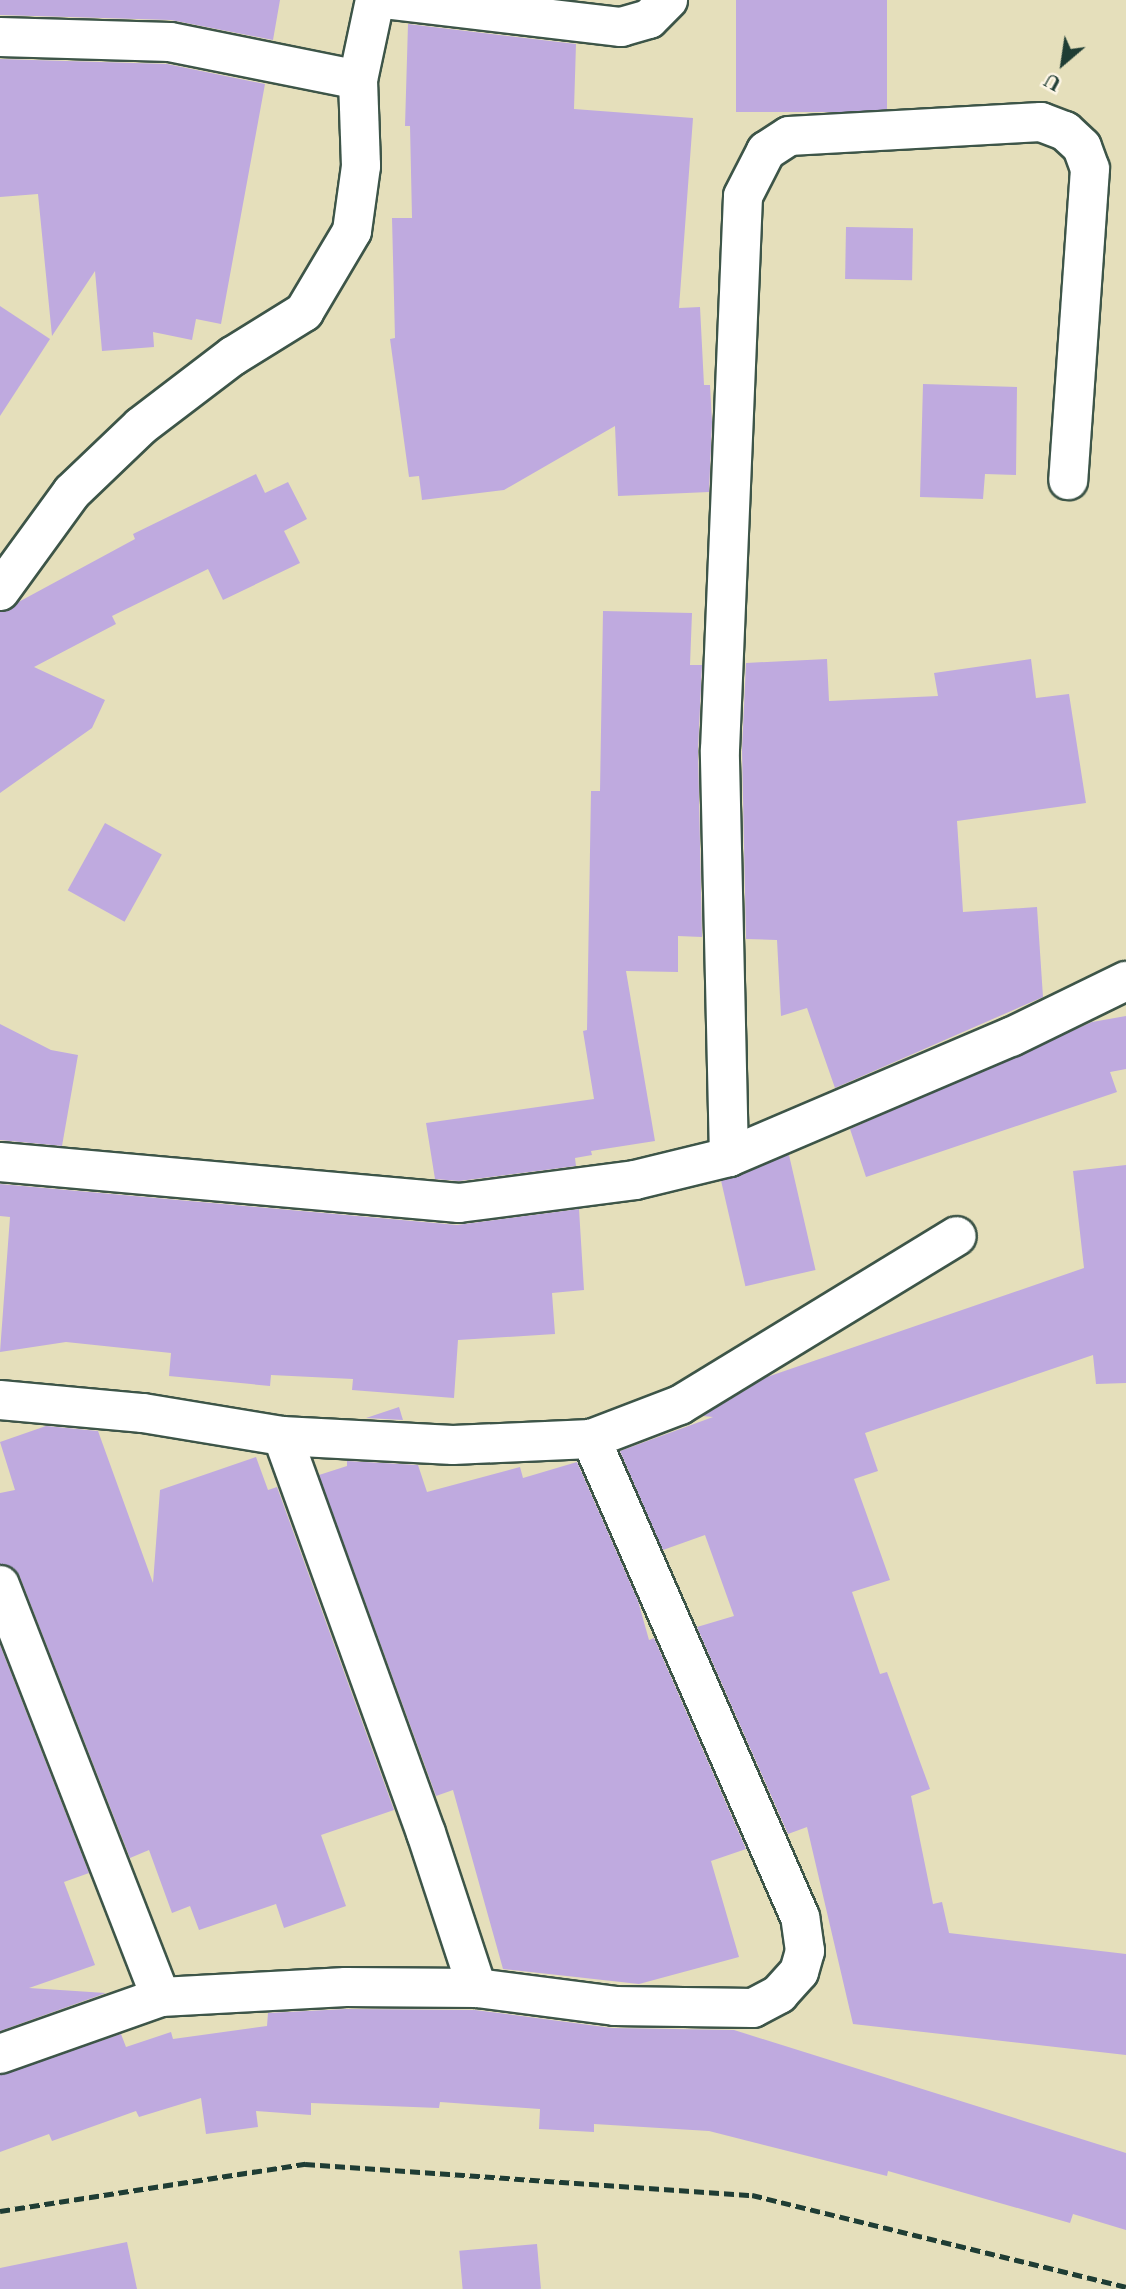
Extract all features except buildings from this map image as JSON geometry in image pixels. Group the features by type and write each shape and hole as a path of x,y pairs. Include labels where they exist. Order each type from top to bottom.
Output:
{"street":[{"path":"0,591 72,492 141,426 233,356 304,312 352,231 361,166 358,80 375,0"},
{"path":"391,0 621,27 649,19 668,0"},
{"path":"0,37 170,42 358,80"},
{"path":"729,1157 720,750 743,196 754,167 766,152 789,136 1041,122 1065,131 1082,147 1090,169 1068,480"},
{"path":"0,1163 459,1203 635,1180 729,1157 1011,1037 1126,981"},
{"path":"0,1400 143,1413 282,1436 453,1445 591,1438 680,1405 957,1236"},
{"path":"282,1436 426,1833 477,1988"},
{"path":"0,2054 161,1997 346,1987 477,1988 615,2006 753,2008 779,1994 799,1972 805,1951 800,1917 591,1438"},
{"path":"0,1585 161,1997"}],"railway":[{"path":"0,2211 305,2164 752,2195 1126,2287"}]}
